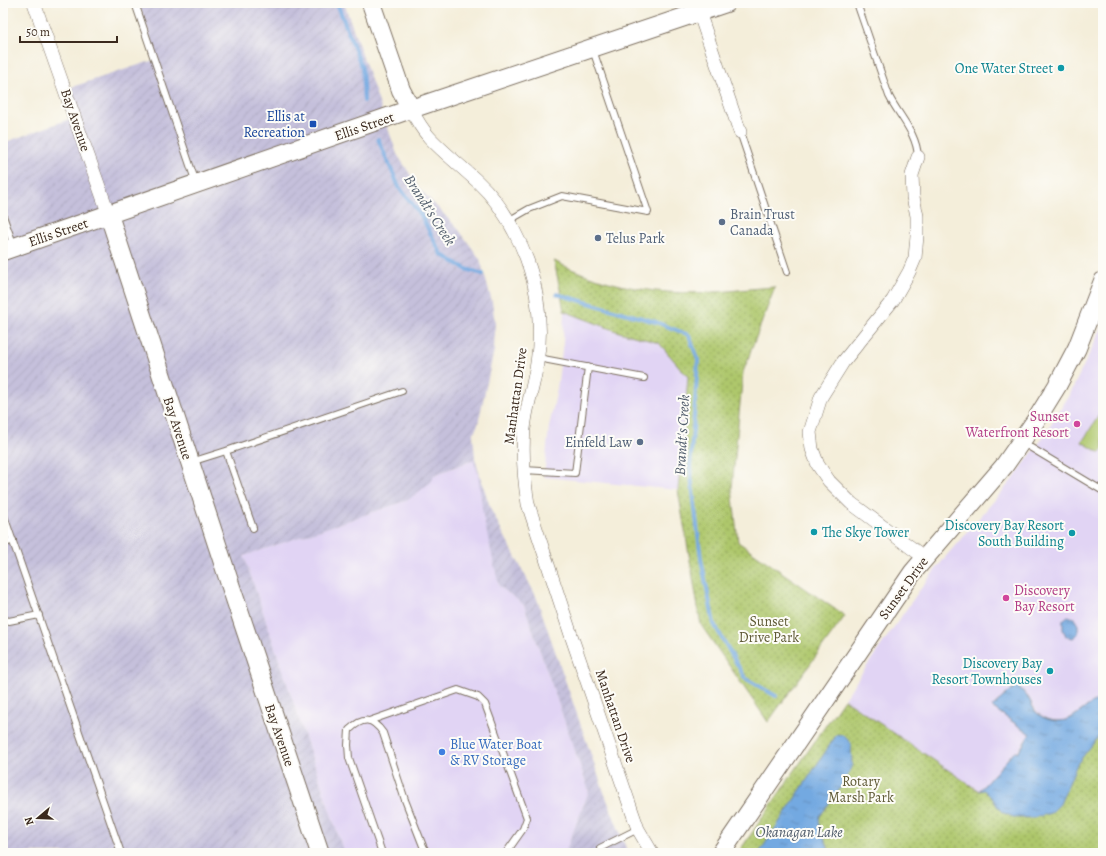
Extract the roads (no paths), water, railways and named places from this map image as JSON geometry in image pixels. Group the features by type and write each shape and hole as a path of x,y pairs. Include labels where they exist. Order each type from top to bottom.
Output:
{"street":[{"name":"Bay Avenue","path":"34,3 109,215 189,463 320,853"},
{"path":"371,3 401,90 411,109"},
{"name":"Ellis Street","path":"9,249 197,185 411,109 726,3"},
{"path":"699,12 740,132"},
{"name":"Manhattan Drive","path":"411,109 428,136 480,183 500,206 525,252 533,279 539,315 540,343 524,428 524,470 528,504 572,638 638,829 652,853"},
{"path":"918,157 912,175 918,236 915,258 893,300 842,362 821,396 810,432 812,449 818,465 829,481 851,503 925,558"},
{"name":"Sunset Drive","path":"721,853 913,572 1004,466 1021,442 1057,386 1077,348 1103,281"}],"lane":[{"path":"135,3 197,185"},
{"path":"857,3 889,96 895,108 905,120 918,148 918,157"},
{"path":"508,220 529,209 562,196 648,212 592,48"},
{"path":"740,132 787,272"},
{"path":"3,216 9,249"},
{"path":"538,358 644,378"},
{"path":"524,470 575,473 588,367"},
{"path":"189,463 402,392"},
{"path":"1021,442 1103,490"},
{"path":"226,451 253,528"},
{"path":"3,513 121,853"},
{"path":"3,544 13,540"},
{"path":"3,619 9,621 39,615"},
{"path":"382,853 349,758 349,730 358,722 369,721 458,690 478,697 485,704 527,818 524,829 506,853"},
{"path":"369,721 377,724 383,733 405,800 427,853"},
{"path":"600,848 638,829"}],"water":[{"path":"1068,616 1074,618 1078,625 1078,634 1073,638 1066,636 1063,629 1063,620"},
{"path":"1017,685 1028,697 1037,713 1045,718 1055,721 1070,719 1092,703 1103,698 1103,731 1077,764 1060,804 1051,813 1033,818 1013,817 1002,812 993,799 984,790 979,791 1015,751 1018,753 1030,734 992,707"},
{"name":"Okanagan Lake","path":"837,734 844,736 851,743 852,766 842,786 820,816 819,821 821,830 827,843 829,853 759,853"}],"waterway":[{"name":"Brandt's Creek","path":"337,3 362,68 364,101"},
{"name":"Brandt's Creek","path":"378,139 399,187 421,215 441,254 466,269 483,274"},
{"name":"Brandt's Creek","path":"557,294 656,322 689,335 698,360 690,467 701,559 714,624 745,678 776,696"}],"place":[{"name":"One Water Street","path":"1061,68"},
{"name":"Ellis at Recreation","path":"313,124"},
{"name":"Brain Trust Canada","path":"722,222"},
{"name":"Telus Park","path":"598,238"},
{"name":"Sunset Waterfront Resort","path":"1077,424"},
{"name":"Einfeld Law","path":"640,442"},
{"name":"The Skye Tower","path":"814,532"},
{"name":"Discovery Bay Resort South Building","path":"1072,533"},
{"name":"Discovery Bay Resort","path":"1006,598"},
{"name":"Discovery Bay Resort Townhouses","path":"1050,671"},
{"name":"Blue Water Boat & RV Storage","path":"442,752"}],"park label":[{"name":"Sunset Drive Park","path":"769,630"},
{"name":"Rotary Marsh Park","path":"861,790"}]}
